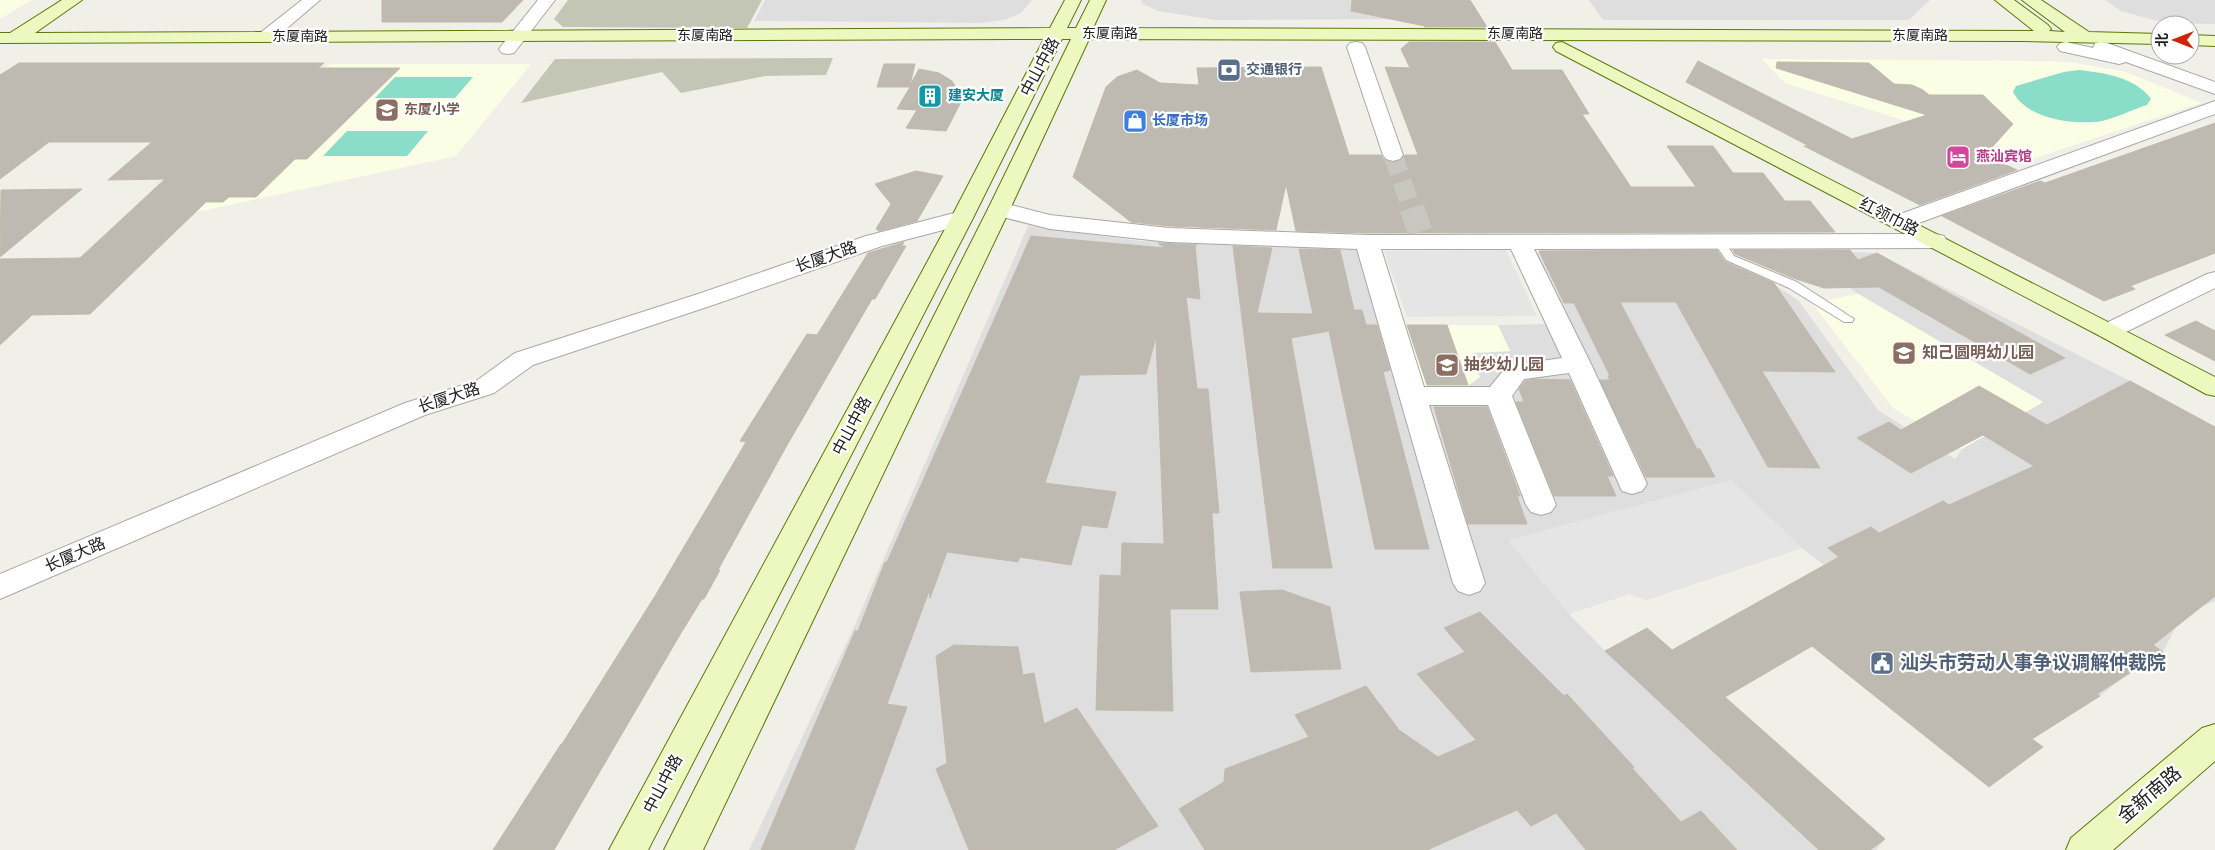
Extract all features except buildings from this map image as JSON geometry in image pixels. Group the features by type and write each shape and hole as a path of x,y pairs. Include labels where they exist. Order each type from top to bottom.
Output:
{"street":[{"path":"3,42 64,0"},
{"path":"3,42 74,0"},
{"path":"266,37 312,0"},
{"path":"513,42 547,0"},
{"name":"中山中路","path":"683,850 999,209 1066,41 1073,0"},
{"name":"中山中路","path":"628,850 962,218 1066,41 1098,0"},
{"path":"2003,0 2059,42 2150,57"},
{"path":"2030,0 2101,48 2150,57"},
{"name":"东厦南路","path":"3,42 266,37 513,42"},
{"name":"东厦南路","path":"1066,41 1356,47 1562,48 2059,42 2084,37 2150,39"},
{"path":"2200,40 2215,41"},
{"name":"东厦南路","path":"3,42 2059,42 2101,48"},
{"path":"1356,47 1394,155"},
{"name":"红领巾路","path":"1562,48 1900,222 2215,388"},
{"path":"2200,50 2215,51"},
{"path":"2170,65 2215,88"},
{"path":"1900,222 2215,107"},
{"path":"999,209 1050,222 1169,235 1368,242 1423,239 1519,242 1936,241"},
{"name":"长厦大路","path":"0,587 415,409 485,387 524,359 707,299 874,241 962,218"},
{"path":"1368,242 1469,583"},
{"path":"1519,242 1578,364 1632,484"},
{"path":"2109,331 2215,279"},
{"path":"1498,396 1516,372 1578,364"},
{"path":"1414,396 1498,396"},
{"path":"1498,396 1541,506"},
{"name":"金新南路","path":"2085,850 2215,739"}],"lane":[{"path":"1719,241 1730,258 1793,285 1848,319"}],"shaded area":[{"path":"0,0 32,0 0,19"},
{"path":"568,0 762,0 747,28 563,27 554,19"},
{"path":"765,0 1032,0 1021,13 1004,20 980,23 754,21"},
{"path":"1141,0 1429,0 1424,19 1215,20 1158,11 1143,4"},
{"path":"1589,0 1930,0 1909,20 1603,20"},
{"path":"2105,0 2215,0 2215,24 2200,24 2200,15 2150,15 2150,19 2121,11"},
{"path":"833,58 826,75 765,76 681,93 662,72 521,103 555,59"},
{"path":"1762,59 2049,61 2076,63 2126,72 2201,103 2029,160 1785,83"},
{"name":"东厦小学","path":"330,64 531,64 456,156 160,220"},
{"path":"1028,226 1140,241 1355,246 1382,325 1406,325 1425,386 1472,353 1510,351 1498,325 1548,324 1516,253 1707,252 1753,271 1798,300 1878,410 1955,459 1962,449 2043,402 1847,287 1818,250 1877,253 2130,381 2215,427 2215,601 2199,608 2176,627 2163,652 2125,676 2100,696 2040,733 1802,548 1646,600 1629,594 1569,614 1605,651 1647,628 1885,839 1876,850 749,850 854,627"},
{"path":"1506,250 1537,316 1407,317 1384,251"},
{"name":"知己圆明幼儿园","path":"1858,294 2043,402 1962,449 1893,408 1812,303"},
{"name":"抽纱幼儿园","path":"1406,325 1498,325 1510,351 1472,353 1480,377 1468,386 1424,386"},
{"path":"1731,480 1802,548 1646,600 1629,594 1569,614 1508,540"}],"green space":[{"path":"2079,70 2119,77 2137,86 2151,99 2147,105 2108,119 2096,122 2073,122 2049,118 2028,108 2019,101 2013,92 2016,86 2064,72"},
{"path":"395,77 473,77 455,98 375,98"},
{"path":"347,131 428,131 407,156 323,156"}],"tunnel":[{"path":"1393,155 1412,210"},
{"path":"1412,208 1421,235"}],"place":[{"name":"交通银行","path":"1229,70"},
{"name":"建安大厦","path":"930,96"},
{"name":"东厦小学","path":"387,110"},
{"name":"长厦市场","path":"1135,121"},
{"name":"燕汕宾馆","path":"1958,157"},
{"name":"知己圆明幼儿园","path":"1904,353"},
{"name":"抽纱幼儿园","path":"1447,365"},
{"name":"汕头市劳动人事争议调解仲裁院","path":"1882,663"}]}
